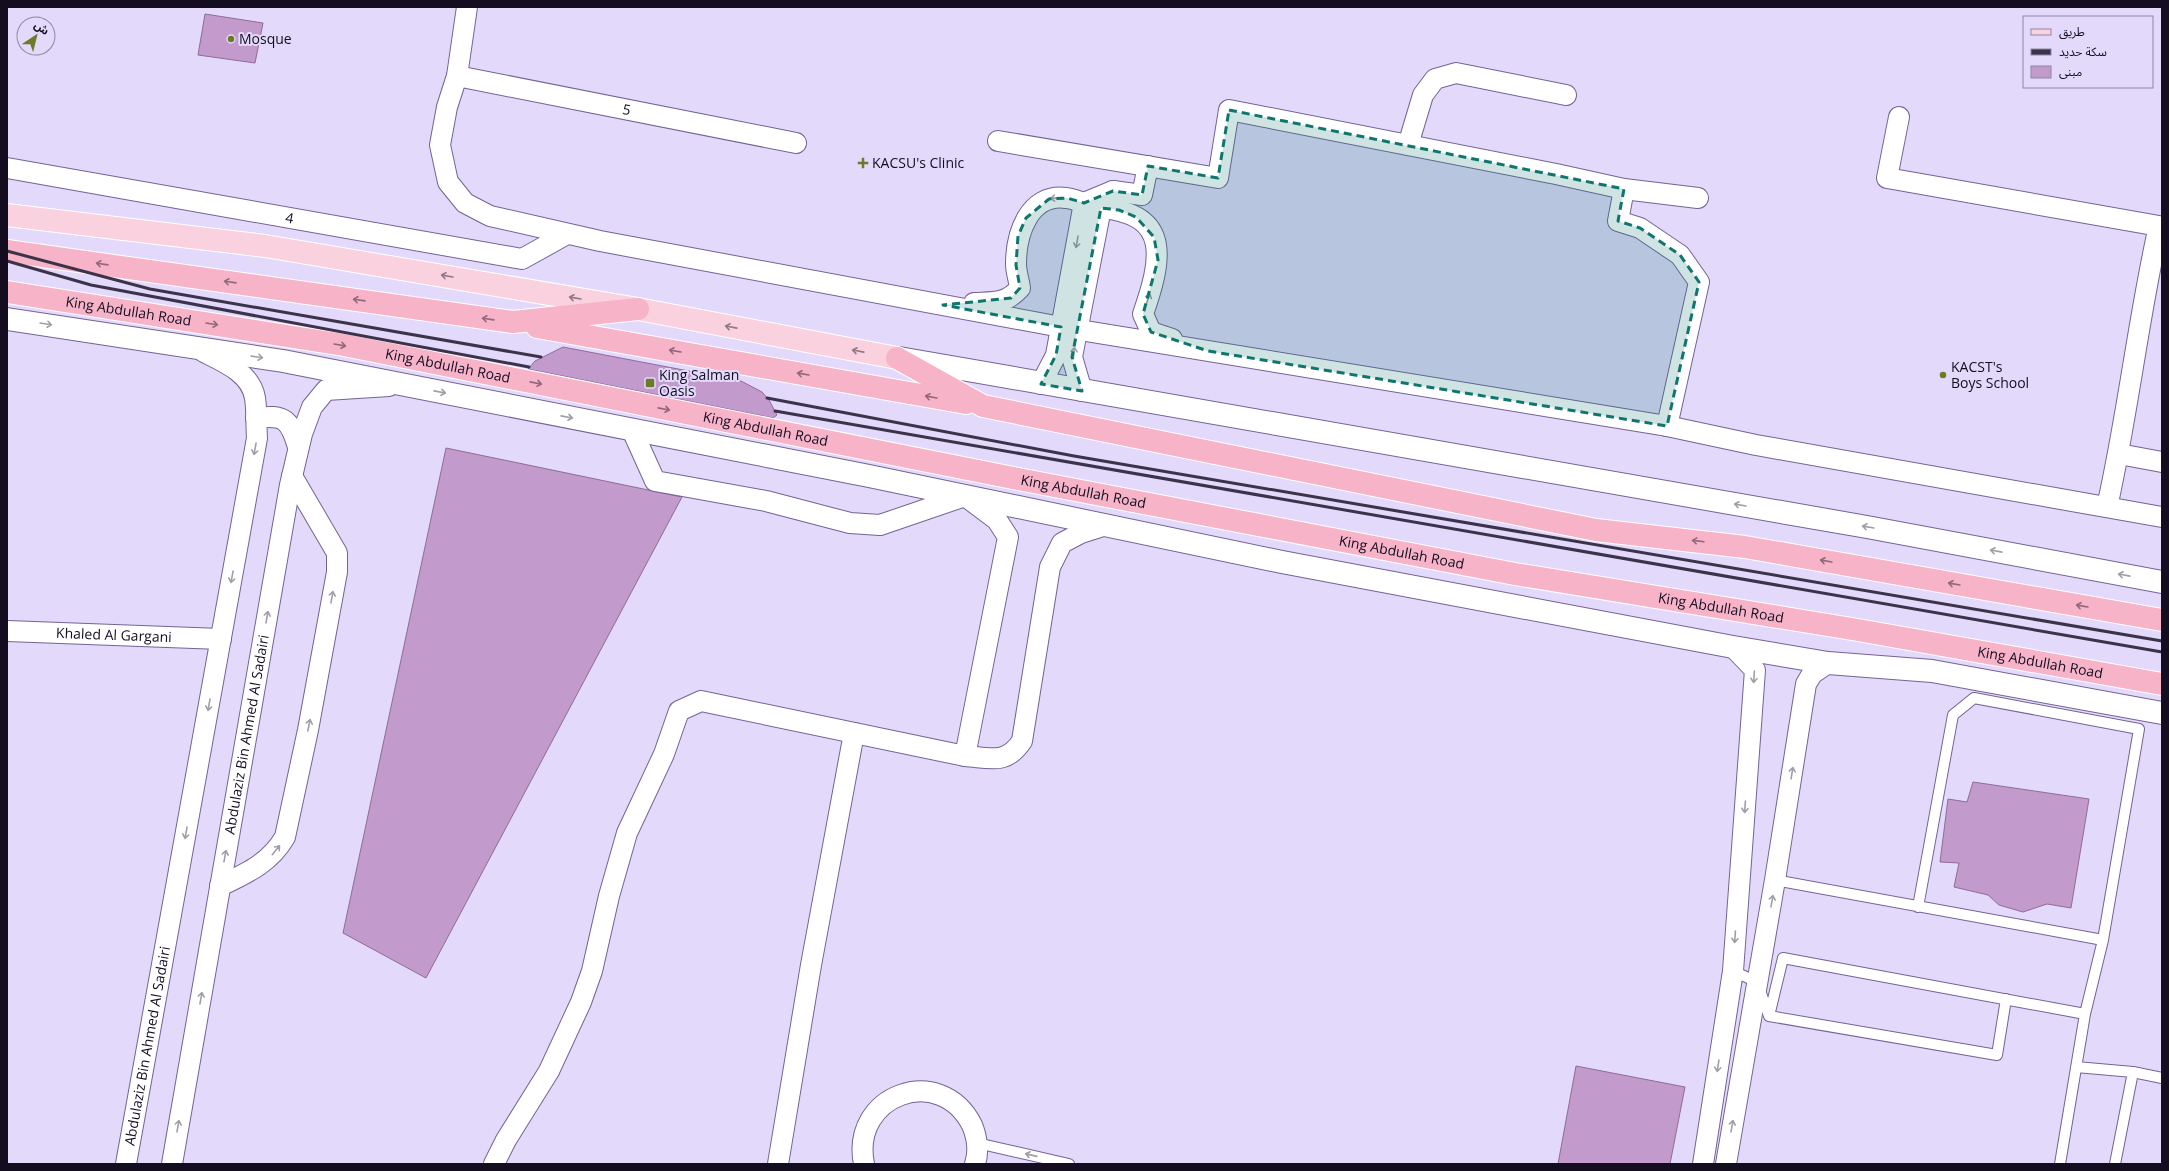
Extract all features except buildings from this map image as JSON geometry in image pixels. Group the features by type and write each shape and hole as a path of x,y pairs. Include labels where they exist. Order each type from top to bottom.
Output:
{"highway":[{"path":"7,251 513,322 983,406 1596,530 1745,547 2162,620"},
{"name":"King Abdullah Road","path":"7,292 344,346 1010,477 1515,574 1865,631 2162,684"},
{"path":"513,322 638,309"},
{"path":"897,358 983,406"}],"main road":[{"path":"7,215 265,246 638,309 1041,384 1867,527 2162,582"},
{"path":"7,319 283,361 965,496 1274,560 1733,647 1828,663 1932,671 2162,713"}],"street":[{"path":"467,7 457,76 447,107 440,145 448,182 465,203 490,216 567,234 1070,328 1667,426 1756,445 2107,506 2162,517"},
{"path":"1408,145 1423,94 1435,79 1456,73 1566,95"},
{"name":"5","path":"457,76 796,142"},
{"path":"998,141 1218,178 1229,110 1624,189 1698,198"},
{"path":"1899,117 1887,178 2159,226 2157,261 2119,454 2107,506"},
{"path":"1082,391 1072,357 1070,328 1092,206 1113,192 1142,195 1148,166"},
{"name":"4","path":"7,168 522,259 567,234"},
{"path":"1624,189 1618,221 1640,228 1680,255 1699,282 1667,426"},
{"path":"943,305 996,302 1011,298 1020,288 1016,265 1018,236 1026,218 1035,207 1049,199 1067,198 1092,206 1119,210 1136,217 1146,226 1154,237 1158,260 1151,291 1143,314 1151,332 1208,351"},
{"path":"1041,384 1070,328"},
{"name":"Abdulaziz Bin Ahmed Al Sadairi","path":"126,1164 257,438 255,396 244,376 227,363 191,346"},
{"name":"Abdulaziz Bin Ahmed Al Sadairi","path":"172,1164 298,447 312,406 326,390 406,385"},
{"path":"256,418 274,416 285,420 293,429 298,447"},
{"path":"632,430 655,481 766,501 850,523 880,525 965,496 998,520 1008,537 965,756"},
{"path":"2119,454 2162,462"},
{"path":"220,886 252,870 276,852 285,837 308,730 336,579 337,553 292,476"},
{"path":"494,1164 506,1140 549,1071 581,1002 592,971 609,896 627,833 664,754 679,711 701,701 965,756 1002,758 1015,752 1022,741 1050,567 1062,542 1081,533 1106,525"},
{"name":"Khaled Al Gargani","path":"7,631 221,639"},
{"path":"1703,1164 1733,971 1755,670 1733,647"},
{"path":"1726,1164 1775,880 1806,684 1812,674 1828,663"},
{"path":"778,1164 811,965 854,733"},
{"path":"864,1164 862,1150 864,1132 872,1116 884,1103 900,1094 918,1091 930,1092 952,1101 969,1119 974,1130 977,1143 975,1164"}],"lane":[{"path":"1918,907 1953,715 1974,698 2139,729 2103,940 2085,1014 2060,1164"},
{"path":"1775,880 2103,940"},
{"path":"1769,1016 1783,958 2085,1014"},
{"path":"1733,971 1757,982 1769,1016"},
{"path":"1769,1016 1997,1055 2006,999"},
{"path":"2076,1067 2133,1072 2162,1078"},
{"path":"2115,1164 2133,1072"},
{"path":"977,1143 1069,1164"}],"highlighted area":[{"path":"1229,110 1624,189 1618,221 1640,228 1680,255 1699,282 1667,426 1208,351 1151,332 1143,314 1158,260 1154,237 1136,217 1119,210 1101,208 1072,357 1082,391 1041,384 1056,355 1061,327 943,305 1011,298 1020,288 1016,265 1018,236 1026,218 1049,199 1067,198 1084,203 1113,191 1142,195 1148,166 1218,178"}],"railway":[{"path":"7,251 150,289 541,357"},
{"path":"7,261 91,285 529,367"},
{"path":"767,398 1074,456 2162,641"},
{"path":"775,411 2162,652"}],"place":[{"name":"Mosque","path":"231,39"},
{"name":"KACSU's Clinic","path":"863,163"},
{"name":"KACST's Boys School","path":"1943,375"},
{"name":"King Salman Oasis","path":"650,383"}]}
